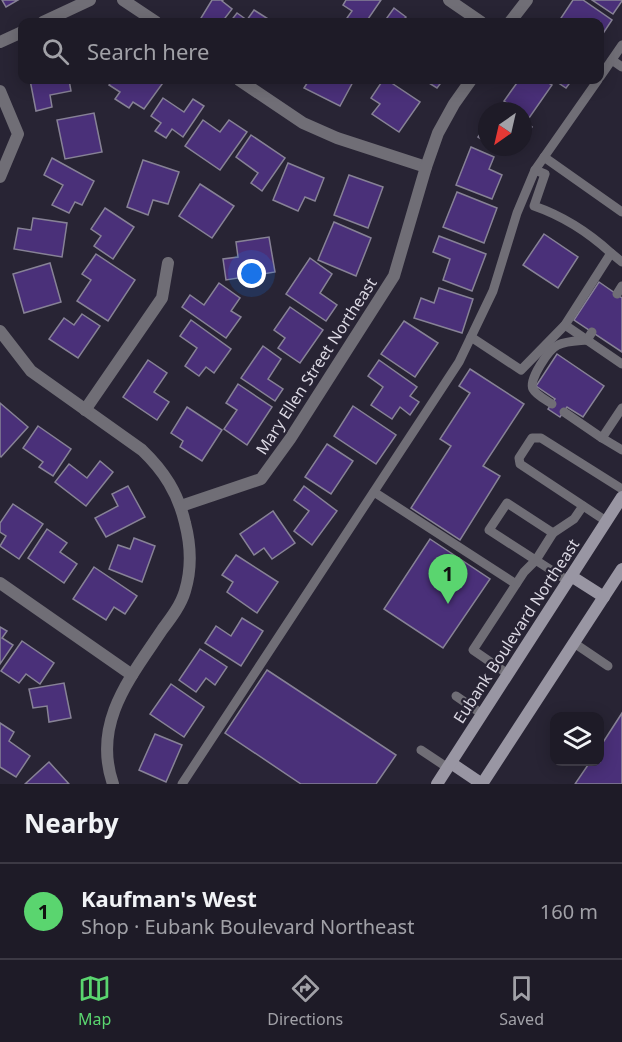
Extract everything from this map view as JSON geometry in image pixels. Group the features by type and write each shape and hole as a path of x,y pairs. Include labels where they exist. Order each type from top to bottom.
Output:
{"main road":[{"name":"Eubank Boulevard Northeast","path":"437,784 622,496"},
{"path":"449,766 482,784 622,569"},
{"path":"570,578 604,597"}],"street":[{"path":"52,18 90,0"},
{"path":"123,0 150,18"},
{"path":"449,0 475,18"},
{"path":"513,18 527,0"},
{"path":"0,42 18,34"},
{"path":"245,84 303,123 337,138 426,167"},
{"name":"Mary Ellen Street Northeast","path":"181,506 261,479 278,455 394,276 438,133 468,84"},
{"path":"0,90 18,134 0,177"},
{"path":"85,410 162,298 168,263"},
{"path":"0,331 31,371 142,450 157,464 168,479 181,506 190,543 191,562 185,593 132,675 113,710 107,730 105,756 113,784"},
{"path":"0,583 132,675"}],"lane":[{"path":"604,71 622,45"},
{"path":"612,60 622,67"},
{"path":"182,784 459,362 493,291 517,213 535,170 595,84"},
{"path":"544,157 622,211"},
{"path":"535,170 545,174 534,206 558,214 597,240 622,262"},
{"path":"471,337 521,370 565,325 611,252"},
{"path":"565,325 590,336 616,354 622,364"},
{"path":"552,404 535,392 531,387 532,380 553,348 561,343 590,336"},
{"path":"602,438 622,408"},
{"path":"564,412 622,450"},
{"path":"606,521 520,464 519,458 532,438 541,438 622,489"},
{"path":"374,492 516,584"},
{"path":"553,533 507,503 489,530 536,560 570,578"},
{"path":"508,674 473,650 553,533 574,519 583,506"},
{"path":"574,643 608,666"},
{"path":"456,696 482,714"},
{"path":"421,750 449,766"}],"building":[{"path":"2,0 18,0 6,7"},
{"path":"212,0 223,0 232,9 225,18 201,18"},
{"path":"346,0 381,0 369,18 347,18 352,11 343,5"},
{"path":"573,0 583,0 612,20 604,32 604,18 561,18"},
{"path":"592,0 622,0 622,1 613,14"},
{"path":"394,8 406,17 405,18 387,18"},
{"path":"254,10 267,18 248,18"},
{"path":"237,13 244,18 233,18"},
{"path":"31,84 70,84 71,91 50,95 52,107 36,111"},
{"path":"162,84 144,109 133,102 129,108 115,99 120,92 109,85"},
{"path":"306,84 352,84 340,106 304,88"},
{"path":"380,84 393,84 420,102 399,132 372,114 380,104 371,98"},
{"path":"516,84 552,85 532,114 532,102 505,102"},
{"path":"163,98 184,112 193,99 204,106 183,137 172,129 166,138 155,131 161,123 151,116"},
{"path":"94,113 102,152 65,159 57,120"},
{"path":"203,120 220,132 229,120 247,132 220,170 185,146"},
{"path":"251,135 285,158 262,191 251,183 258,173 236,157"},
{"path":"471,147 478,150 478,156 494,157 489,169 502,175 492,199 456,185"},
{"path":"52,158 94,181 82,205 75,202 69,213 52,205 63,185 44,175"},
{"path":"143,160 179,172 168,204 153,200 148,215 127,207"},
{"path":"288,163 324,178 315,201 305,197 298,211 273,200"},
{"path":"349,175 383,187 368,228 334,215"},
{"path":"200,184 234,206 212,238 179,216"},
{"path":"457,192 497,208 484,243 443,227"},
{"path":"105,208 134,227 113,259 94,246 101,236 91,229"},
{"path":"33,218 67,223 62,257 14,249 18,228 31,230"},
{"path":"334,222 371,238 356,276 318,260"},
{"path":"544,234 578,257 558,288 523,265"},
{"path":"439,236 486,254 472,291 443,280 450,259 433,252"},
{"path":"269,237 275,272 226,280 223,259 238,257 236,242"},
{"path":"96,254 135,280 108,321 77,301 91,280 82,274"},
{"path":"310,258 332,274 320,293 337,305 326,321 286,294"},
{"path":"50,263 61,302 24,313 13,274"},
{"path":"599,282 622,298 622,352 574,320"},
{"path":"219,283 240,298 231,311 241,317 226,338 182,307 190,295 204,305"},
{"path":"439,288 473,299 462,333 414,318 421,298 434,303"},
{"path":"290,307 323,330 300,363 278,348 285,338 274,330"},
{"path":"82,314 100,326 78,358 49,339 64,318 74,325"},
{"path":"191,320 231,349 214,373 206,367 199,376 185,366 197,348 180,336"},
{"path":"404,321 438,343 415,377 381,354"},
{"path":"263,346 281,359 268,379 283,389 275,401 241,378"},
{"path":"557,354 604,386 583,417 567,407 560,417 548,409 555,399 536,386"},
{"path":"148,360 167,373 154,392 169,402 157,420 123,397"},
{"path":"379,360 417,387 410,396 419,402 410,415 400,407 392,419 371,405 383,387 368,376"},
{"path":"470,369 524,404 483,466 500,476 460,540 411,508 451,446 440,439 470,393 459,386"},
{"path":"238,384 272,407 247,445 224,429 237,410 226,403"},
{"path":"0,403 28,427 1,457 0,456"},
{"path":"353,406 396,435 376,464 334,436"},
{"path":"187,407 222,430 202,461 180,447 183,441 171,433"},
{"path":"38,426 71,449 53,476 39,467 43,462 23,448"},
{"path":"327,444 353,461 331,494 305,477"},
{"path":"100,461 113,472 86,506 55,482 69,464 87,478"},
{"path":"128,486 145,517 106,537 95,518 118,506 112,494"},
{"path":"304,486 337,511 312,545 294,531 309,511 294,500"},
{"path":"13,504 43,524 19,559 0,546 6,536 0,532 0,523"},
{"path":"273,511 295,543 272,559 264,548 254,555 240,534"},
{"path":"47,529 67,543 60,552 77,564 64,583 28,558"},
{"path":"134,538 155,546 142,582 109,569 118,545 130,549"},
{"path":"430,539 490,579 443,648 384,609"},
{"path":"236,555 278,582 257,613 227,592 233,582 222,575"},
{"path":"94,567 137,596 125,614 114,607 106,620 73,599"},
{"path":"242,618 263,631 241,666 205,643 216,626 231,636"},
{"path":"0,627 7,631 2,638 13,645 0,664"},
{"path":"22,641 54,663 40,684 26,674 19,683 1,671"},
{"path":"200,649 227,667 215,685 206,678 196,692 179,680"},
{"path":"267,670 396,755 376,784 301,784 225,733"},
{"path":"64,683 71,718 49,722 47,706 33,708 29,689"},
{"path":"171,684 204,707 184,737 150,714"},
{"path":"622,713 622,784 575,784 587,766 604,766 604,741"},
{"path":"0,723 14,732 9,741 30,756 16,777 0,767"},
{"path":"155,734 182,745 166,782 139,770"},
{"path":"49,762 69,784 25,784"}],"place":[{"name":"Kaufman's West","path":"448,604"}]}
